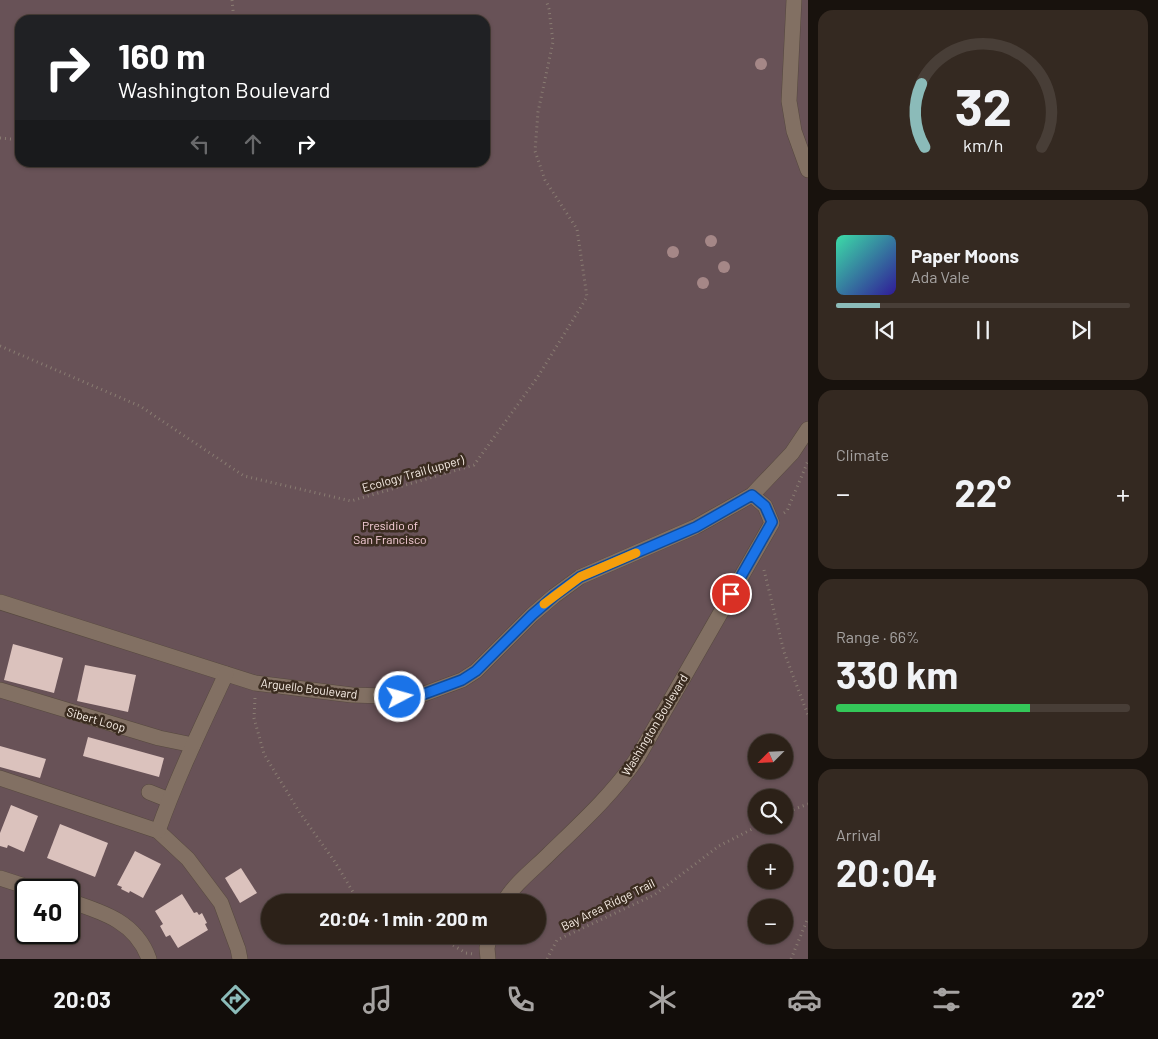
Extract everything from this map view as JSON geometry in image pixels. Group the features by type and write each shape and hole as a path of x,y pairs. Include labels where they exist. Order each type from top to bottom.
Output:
{"street":[{"path":"794,0 788,102 794,131 808,170"},
{"name":"Arguello Boulevard","path":"0,602 255,683 352,695 416,697 462,680 476,671 532,615 580,577 696,527 752,495 792,453 808,429"},
{"path":"752,495 765,506 772,522"},
{"name":"Washington Boulevard","path":"511,894 526,876 604,801 623,779 638,757 772,522"},
{"path":"158,831 169,800 226,674"},
{"name":"Sibert Loop","path":"0,690 159,738 193,745"},
{"path":"0,778 158,831 188,859 220,903 236,940 240,959"},
{"path":"149,792 169,800"},
{"path":"0,878 15,883"},
{"path":"80,905 100,911 125,924 144,946 149,959"},
{"path":"488,944 488,958"}],"path":[{"path":"232,0 234,15"},
{"name":"Ecology Trail (upper)","path":"0,346 140,406 244,476 351,501 474,465 537,378 587,297 578,229 545,180 535,151 538,112 553,42 549,8 546,0"},
{"path":"0,138 15,140"},
{"path":"772,522 787,511 808,461"},
{"path":"759,545 769,595 784,652 808,715"},
{"path":"255,683 254,718 264,754 300,813 335,862 354,894"},
{"path":"793,810 808,804"},
{"name":"Bay Area Ridge Trail","path":"547,959 557,940 654,895 719,846 748,831"},
{"path":"792,959 808,918"},
{"path":"451,944 466,953 488,958"}],"green space":[{"name":"Presidio of San Francisco","path":"0,0 808,0 808,959 0,959"}],"building":[{"path":"13,644 63,658 54,693 4,680"},
{"path":"85,665 136,675 128,712 77,701"},
{"path":"88,737 164,758 159,777 83,756"},
{"path":"0,746 46,759 40,778 0,767"},
{"path":"11,805 38,816 24,852 8,845 7,848 0,846 0,833"},
{"path":"60,824 108,843 95,877 47,858"},
{"path":"135,851 161,864 143,898 130,891 129,893 121,889 122,887 117,885"},
{"path":"241,868 257,893 240,903 225,878"},
{"path":"182,894 194,913 197,912 199,915 202,913 208,930 178,948 170,935 166,937 160,926 163,924 155,911"}],"slow traffic":[{"path":"544,604 580,577 636,553"}],"route":[{"path":"400,697 416,697 462,680 476,671 532,615 580,577 696,527 752,495 765,506 772,522 731,594"}]}
